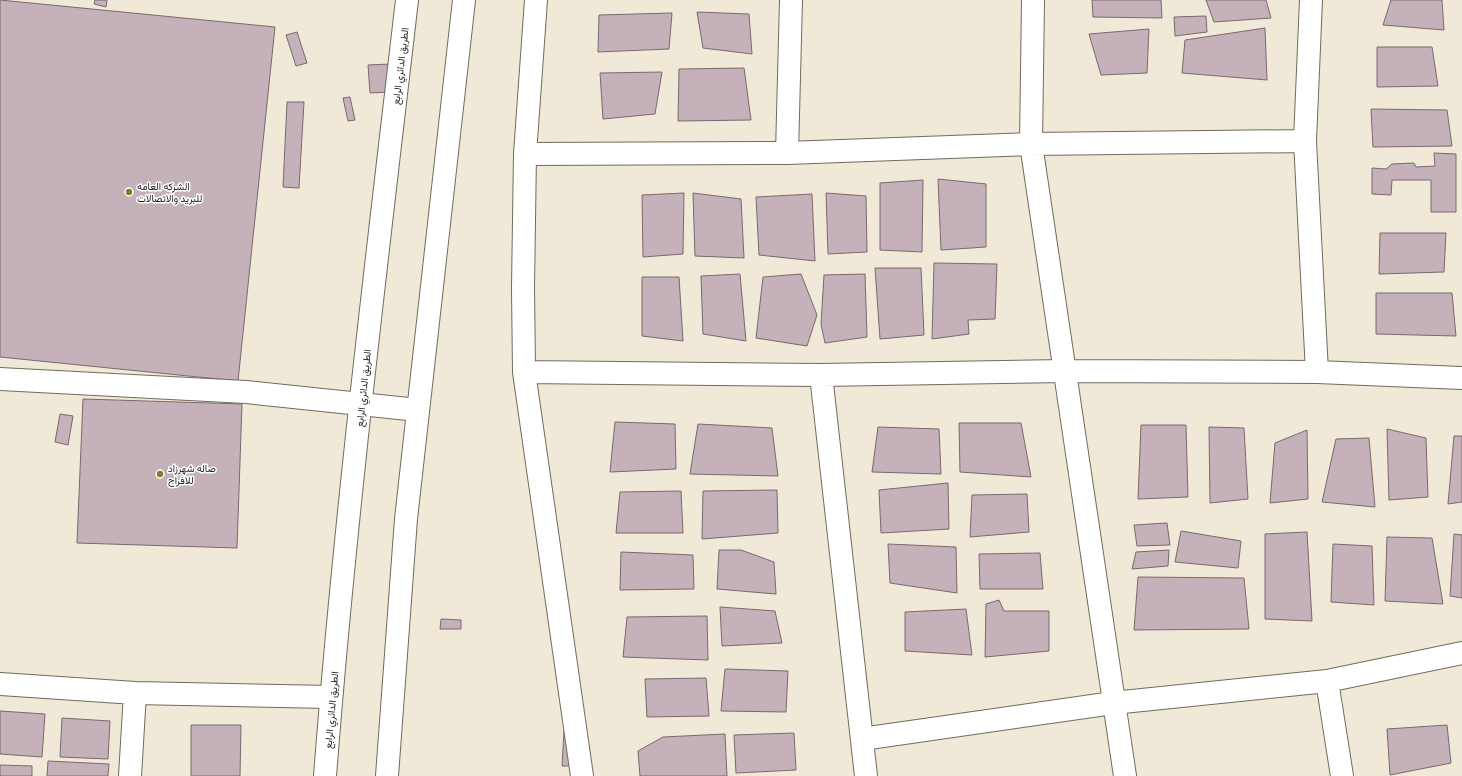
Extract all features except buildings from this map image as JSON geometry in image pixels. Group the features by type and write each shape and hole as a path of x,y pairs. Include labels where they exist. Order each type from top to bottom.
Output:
{"street":[{"name":"الطريق الدائري الرابع","path":"325,776 331,697 361,403 407,0"},
{"path":"387,776 406,519 464,0"},
{"path":"536,0 525,154 523,288 524,372 582,776"},
{"path":"788,153 791,0"},
{"path":"1033,0 1031,144 1066,371 1125,776"},
{"path":"1311,0 1305,141 1317,372"},
{"path":"525,154 788,153 1031,144 1305,141"},
{"path":"524,372 821,376 1066,371 1317,372 1462,378"},
{"path":"821,376 866,776"},
{"path":"0,378 246,392 418,410"},
{"path":"862,739 1114,703 1327,681 1462,654"},
{"path":"1327,681 1342,776"},
{"path":"0,684 135,693 331,697"},
{"path":"130,776 135,693"}],"place":[{"name":"الشركه العامه للبريد والاتصالات","path":"129,192"},
{"name":"صاله شهرزاد للافراح","path":"160,474"}]}
